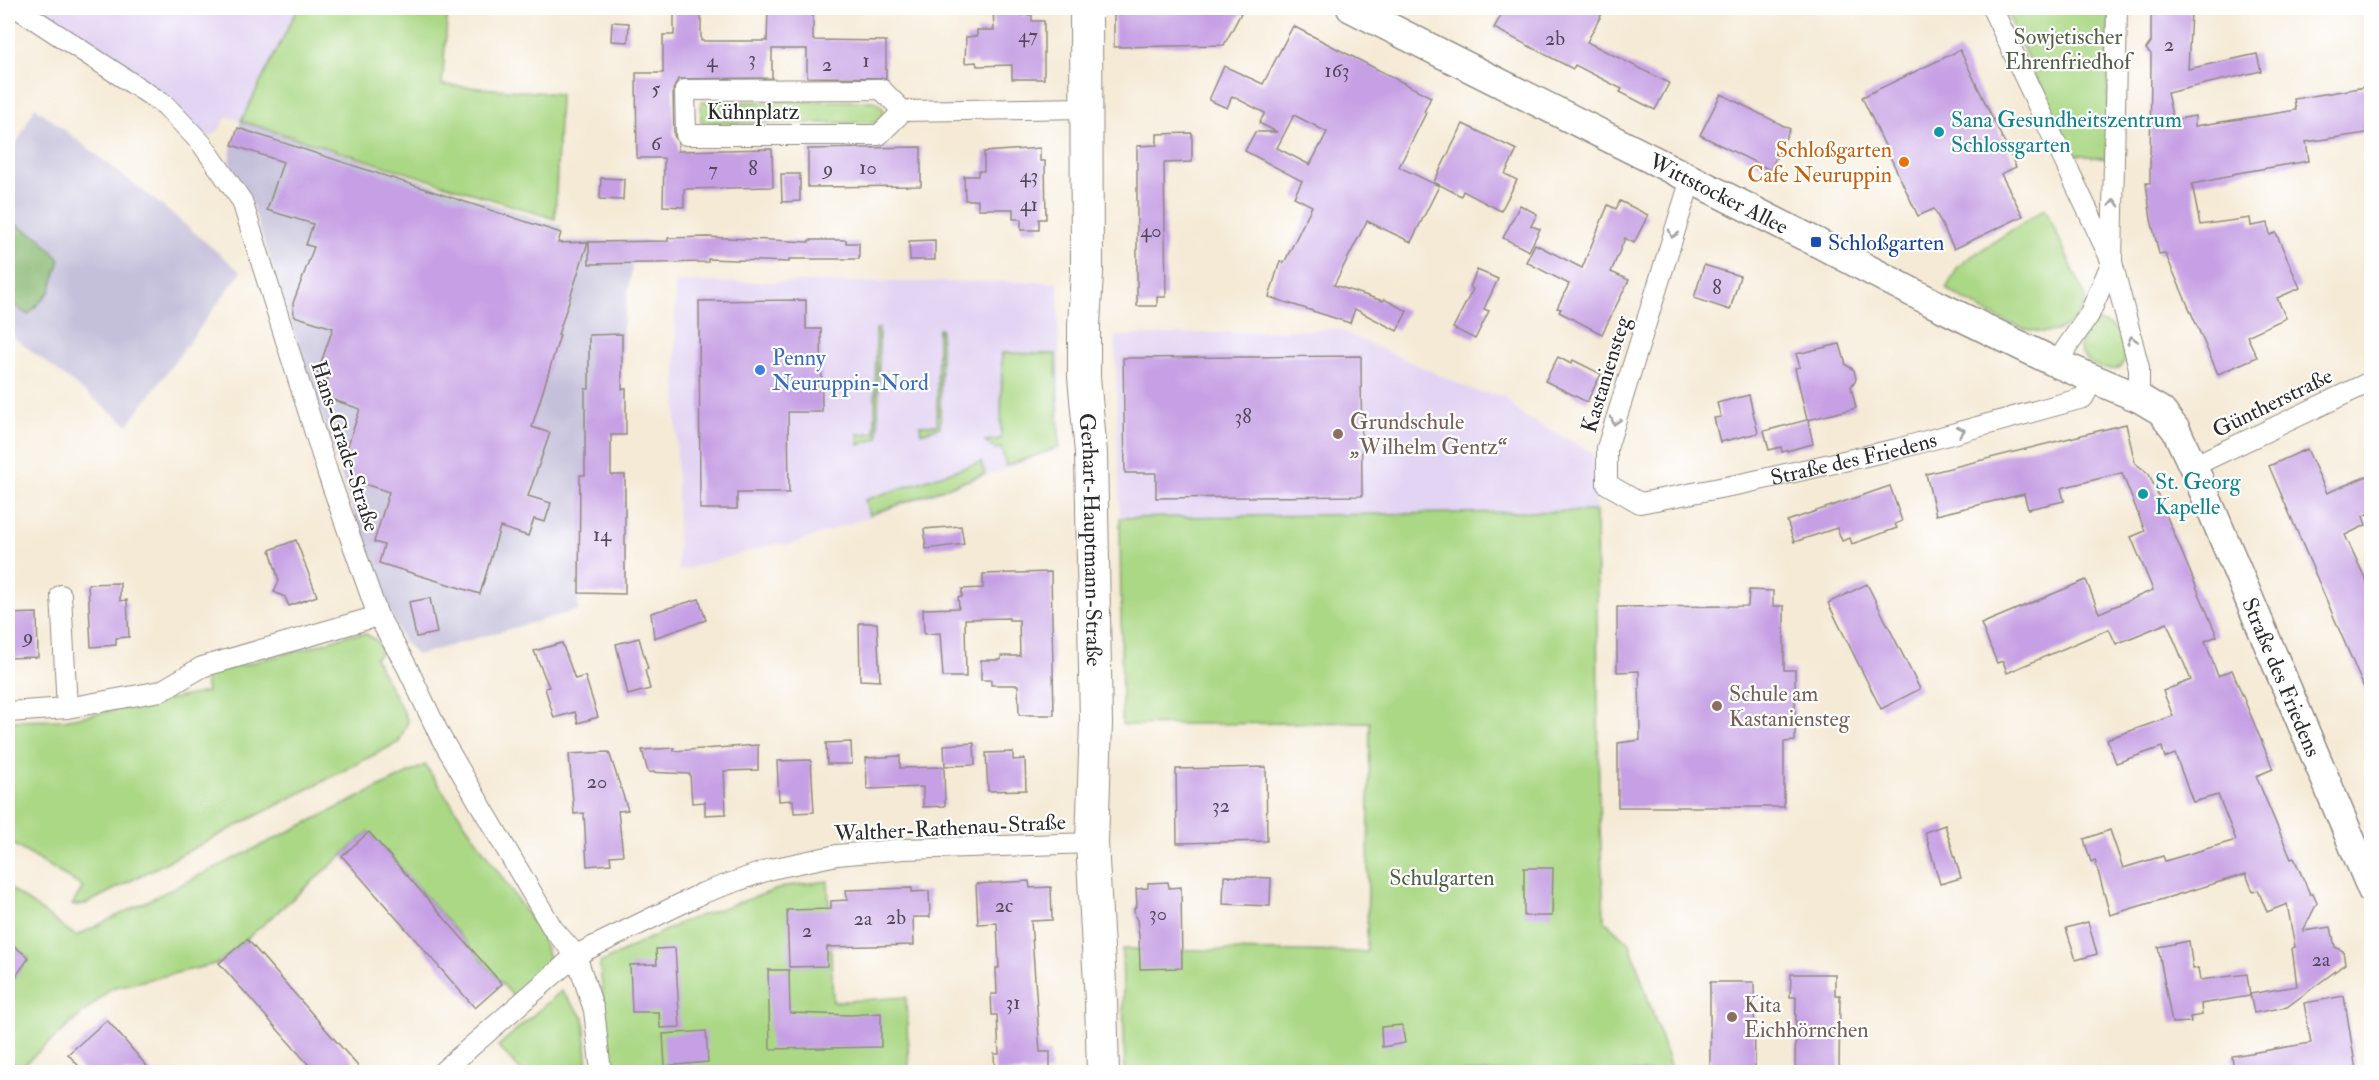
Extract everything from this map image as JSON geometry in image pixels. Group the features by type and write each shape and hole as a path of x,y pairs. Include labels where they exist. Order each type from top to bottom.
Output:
{"main road":[{"name":"Gerhart-Hauptmann-Straße","path":"1086,8 1087,272 1084,377 1091,453 1096,723 1092,843 1103,1072"},
{"name":"Wittstocker Allee","path":"1351,8 1931,302 2056,363 2139,398 2161,411 2176,430 2193,466"},
{"name":"Straße des Friedens","path":"2193,466 2372,890"}],"street":[{"name":"Hans-Grade-Straße","path":"16,8 165,105 192,131 242,201 328,474 378,616 406,665 446,746 553,929 576,955"},
{"path":"1992,8 2112,262 2139,368 2139,398"},
{"path":"2056,363 2089,315 2112,262 2117,8"},
{"name":"Kühnplatz","path":"685,90 881,90 903,111 879,135 686,135 685,90"},
{"path":"903,111 1086,108"},
{"name":"Kastaniensteg","path":"1691,179 1607,448 1607,484 1640,503 1741,484"},
{"name":"Straße des Friedens","path":"1741,484 1897,449 2083,398 2094,379"},
{"name":"Güntherstraße","path":"2193,466 2372,381"},
{"path":"61,595 67,708"},
{"path":"8,712 67,708 161,692 202,667 378,616"},
{"name":"Walther-Rathenau-Straße","path":"442,1072 576,955 703,892 771,869 837,855 904,849 1092,843"},
{"path":"576,955 594,1010 601,1072"}],"shaded area":[{"path":"19,8 298,8 241,121 227,116 219,130 201,143"},
{"path":"35,107 170,212 241,272 128,425 8,333 8,161"},
{"path":"241,121 562,227 558,241 636,240 622,334 589,335 589,389 585,389 585,475 580,475 578,610 417,655 403,641 388,608 359,529 249,196 229,162 232,145"},
{"path":"675,282 1058,282 1061,449 789,545 776,544 678,571"},
{"name":"Grundschule „Wilhelm Gentz“","path":"1337,329 1477,392 1504,396 1522,415 1593,453 1596,511 1120,518 1115,336"}],"green space":[{"path":"298,8 448,8 442,85 560,94 555,219 241,121"},
{"name":"Sowjetischer Ehrenfriedhof","path":"2005,8 2109,8 2107,159 2070,153"},
{"path":"874,101 883,108 883,116 875,123 701,123 701,102"},
{"path":"2045,208 2086,298 2075,319 2060,330 2042,332 2022,328 2002,320 1946,289 1958,267 1969,258"},
{"path":"8,220 40,238 60,260 50,291 28,315 8,301"},
{"path":"2098,322 2111,326 2119,334 2125,360 2117,368 2100,367 2085,358 2080,349 2082,339"},
{"path":"876,329 879,329 878,438 859,445 858,434 875,433"},
{"path":"938,329 941,329 940,427 921,433 920,425 937,425"},
{"path":"1002,353 1056,354 1059,447 1006,466 1001,448 996,449 985,441 1001,439"},
{"path":"981,462 985,474 869,515 865,500"},
{"name":"Schulgarten","path":"1596,511 1599,804 1604,920 1630,944 1672,1072 1125,1072 1122,949 1367,952 1370,722 1122,725 1120,518"},
{"path":"366,634 377,641 383,651 375,658 408,721 399,742 84,905 72,905 83,887 8,841 8,721 64,720 207,692 204,675 309,648 348,635"},
{"path":"425,765 540,933 552,966 513,996 369,832 219,963 112,988 22,1066 27,1072 8,1072 8,986 29,958 8,941 8,887 76,936"},
{"path":"828,881 833,1002 906,997 909,1072 609,1072 600,963 682,922 787,886"},
{"path":"561,991 584,1018 588,1072 522,1072 498,1046"}],"building":[{"path":"674,8 701,8 701,41 767,41 768,8 813,8 813,40 886,41 886,78 807,77 807,49 772,49 772,78 678,79 673,90 674,135 678,143 678,151 772,149 773,187 684,189 684,207 663,206 664,158 637,158 636,73 663,73 663,35 674,35"},
{"path":"993,8 1022,8 1022,15 1032,15 1032,21 1044,21 1044,79 1012,79 1012,65 977,66 976,62 965,63 966,37 977,36 977,30 994,30"},
{"path":"1206,8 1230,8 1241,13 1224,45 1114,47 1114,13 1204,11"},
{"path":"1505,8 1605,8 1587,42 1669,83 1655,110 1620,92 1622,89 1575,65 1573,69 1494,28"},
{"path":"2151,10 2191,12 2188,69 2257,54 2261,71 2167,93 2173,120 2195,116 2195,126 2296,110 2294,99 2372,86 2372,128 2366,129 2367,133 2306,142 2309,161 2232,174 2232,176 2192,184 2200,225 2250,218 2251,226 2268,223 2270,235 2276,233 2300,288 2277,298 2286,318 2247,336 2257,357 2218,374 2165,253 2159,254 2151,219 2146,183 2150,183 2151,54 2146,49 2151,42"},
{"path":"612,22 629,23 628,42 611,41"},
{"path":"1293,26 1431,97 1424,112 1426,113 1399,167 1439,186 1411,242 1367,221 1334,285 1383,301 1384,299 1407,311 1397,331 1355,309 1350,323 1269,297 1280,261 1284,263 1312,206 1294,197 1302,181 1245,151 1255,132 1277,132 1259,123 1265,113 1232,96 1227,108 1209,100 1224,66 1263,84","holes":["1294,115 1327,132 1310,165 1277,148"]},
{"name":"Sana Gesundheitszentrum Schlossgarten","path":"1960,50 2016,167 2001,174 2023,216 1954,249 1934,209 1918,216 1862,97"},
{"path":"1721,94 1790,129 1770,170 1700,135"},
{"path":"1463,124 1517,150 1505,174 1517,180 1501,211 1463,191 1461,196 1434,182"},
{"path":"238,128 561,233 558,243 588,242 532,427 550,433 528,496 551,503 545,522 534,519 528,536 500,527 480,594 379,563 384,545 374,542 389,492 349,479 355,461 344,457 360,409 322,396 328,378 317,374 333,328 294,316 293,303 314,247 306,245 313,224 267,210 283,162 232,145"},
{"path":"1192,133 1192,162 1164,163 1166,297 1157,297 1157,306 1137,306 1137,146 1157,145 1157,134"},
{"path":"921,147 921,186 808,187 808,149"},
{"path":"1040,148 1040,161 1045,161 1046,219 1039,219 1039,230 1021,230 1021,219 1013,219 1013,209 978,209 978,200 965,200 964,176 978,176 978,171 984,171 984,152"},
{"path":"781,174 800,174 800,201 782,202"},
{"path":"601,178 624,179 623,200 600,199"},
{"path":"1620,201 1648,215 1634,243 1625,238 1611,272 1629,280 1602,334 1559,312 1561,309 1557,308 1569,284 1526,262 1535,244 1582,268 1608,205 1616,209"},
{"path":"1520,205 1537,214 1531,226 1540,229 1529,251 1503,238"},
{"path":"707,237 809,242 809,240 846,240 846,243 859,243 859,259 789,259 789,262 708,259 708,262 589,264 589,242 668,241 668,238"},
{"path":"935,240 935,260 910,260 909,241"},
{"path":"1704,265 1740,276 1730,310 1694,298"},
{"path":"1477,270 1498,279 1484,309 1489,311 1475,339 1453,328 1473,289 1470,287"},
{"name":"Penny Neuruppin-Nord","path":"806,300 806,329 821,329 822,412 788,412 789,493 737,493 737,509 700,509 699,301"},
{"path":"622,334 622,389 626,389 626,435 611,435 611,475 625,475 625,594 579,593 580,475 585,475 585,389 589,389 589,335"},
{"path":"1840,344 1846,365 1854,370 1856,379 1851,387 1856,408 1808,420 1813,444 1782,452 1781,447 1769,450 1764,431 1807,420 1795,368 1800,367 1796,354"},
{"name":"Grundschule „Wilhelm Gentz“","path":"1361,356 1362,496 1156,498 1156,473 1125,473 1123,358"},
{"path":"1558,357 1571,364 1573,360 1601,374 1587,402 1545,381"},
{"path":"1749,395 1758,433 1720,442 1714,418 1721,417 1717,403"},
{"path":"2126,424 2135,463 2149,474 2217,636 2205,641 2218,676 2232,670 2273,769 2256,776 2291,859 2294,858 2310,894 2313,894 2317,903 2303,931 2331,927 2335,947 2343,951 2345,964 2287,1007 2254,1013 2250,994 2297,986 2292,948 2295,947 2287,904 2267,912 2258,890 2253,892 2246,874 2110,915 2095,860 2091,862 2084,839 2110,830 2123,868 2163,856 2165,861 2236,840 2218,795 2193,802 2175,754 2165,758 2162,747 2116,763 2107,739 2173,716 2163,691 2191,680 2167,623 2116,644 2109,629 2007,673 2003,661 1997,663 1981,624 2086,580 2099,613 2153,590 2131,537 2145,531 2122,473 2061,488 2064,501 2028,509 2024,494 1936,515 1926,474"},
{"path":"2307,449 2327,493 2372,474 2372,512 2363,516 2366,525 2345,535 2372,593 2371,704 2269,466"},
{"path":"1890,486 1902,521 1895,524 1897,528 1852,544 1850,538 1842,541 1837,528 1794,542 1787,521"},
{"path":"961,526 964,544 926,549 924,529"},
{"path":"296,540 317,596 289,606 285,597 274,592 279,581 270,550"},
{"path":"1051,572 1054,715 1019,715 1018,685 991,685 991,680 981,680 981,660 1001,660 1001,656 1020,656 1019,620 1009,620 1009,618 965,619 966,677 943,677 940,633 924,634 923,609 959,608 958,597 962,597 962,589 983,588 983,574"},
{"path":"120,583 120,601 127,600 129,637 116,638 116,645 91,647 88,584"},
{"path":"1867,584 1920,689 1881,709 1828,603"},
{"name":"Schule am Kastaniensteg","path":"1749,590 1773,591 1773,606 1784,606 1784,670 1795,670 1795,741 1784,742 1784,807 1618,807 1618,743 1640,740 1639,671 1617,672 1617,607 1748,606"},
{"path":"430,598 437,633 416,637 409,602"},
{"path":"699,599 706,620 654,638 651,613"},
{"path":"37,613 38,657 8,658 8,614"},
{"path":"859,623 877,623 880,681 860,680"},
{"path":"639,638 648,669 645,670 650,689 628,695 616,644"},
{"path":"562,643 575,679 585,676 598,717 578,723 575,712 554,718 545,688 549,687 534,651"},
{"path":"851,742 852,764 827,764 826,743"},
{"path":"974,743 975,765 945,766 944,745"},
{"path":"758,745 758,770 724,771 726,814 705,815 705,802 692,803 690,774 648,772 642,750 674,748 674,751"},
{"path":"609,752 628,810 618,811 623,855 610,856 611,864 587,866 584,813 574,814 569,754"},
{"path":"1013,752 1013,760 1025,759 1026,790 988,791 986,753"},
{"path":"900,756 900,768 944,767 945,806 923,807 923,787 867,789 866,758"},
{"path":"811,760 814,812 794,813 793,800 779,801 777,761"},
{"path":"1266,767 1267,841 1177,843 1176,769"},
{"path":"1945,825 1961,878 1940,884 1925,832"},
{"path":"369,832 502,984 475,1008 342,856"},
{"path":"1524,868 1553,868 1552,916 1524,916"},
{"path":"1224,876 1271,878 1270,906 1223,904"},
{"path":"1029,881 1030,888 1051,887 1052,920 1031,921 1040,1052 1050,1052 1050,1072 995,1072 994,1054 999,1054 997,1015 992,1015 991,994 997,994 996,968 999,968 997,923 978,924 976,884"},
{"path":"1168,882 1169,888 1181,887 1182,968 1140,969 1139,937 1134,909 1137,905 1136,889 1148,888 1148,883"},
{"path":"912,888 912,892 929,891 930,917 913,917 914,945 827,947 827,966 789,967 787,910 831,909 831,901 847,900 846,890"},
{"path":"2088,922 2097,954 2076,960 2066,928"},
{"path":"247,939 363,1072 315,1072 219,963"},
{"path":"8,941 29,958 8,987"},
{"path":"2189,941 2193,969 2198,968 2200,980 2247,974 2250,996 2201,1004 2202,1015 2190,1017 2191,1022 2172,1023 2158,947"},
{"path":"675,948 680,1027 660,1028 659,1012 632,1012 630,965 657,964 656,949"},
{"path":"768,970 789,970 790,1013 851,1015 881,1013 881,1047 770,1049"},
{"path":"1791,974 1835,974 1835,995 1840,995 1839,1072 1795,1072 1796,997 1790,997"},
{"path":"1710,982 1754,982 1755,1068 1749,1068 1749,1072 1710,1072"},
{"path":"2344,996 2356,1070 2234,1072 2232,1056 2311,1043 2304,1003"},
{"path":"107,1020 152,1072 84,1072 68,1054"},
{"path":"1402,1025 1405,1043 1382,1047 1381,1027"},
{"path":"706,1031 708,1062 665,1066 663,1034"}],"place":[{"name":"Sana Gesundheitszentrum Schlossgarten","path":"1939,132"},
{"name":"Schloßgarten Cafe Neuruppin","path":"1904,162"},
{"name":"Schloßgarten","path":"1816,242"},
{"name":"Penny Neuruppin-Nord","path":"760,370"},
{"name":"Grundschule „Wilhelm Gentz“","path":"1338,434"},
{"name":"St. Georg Kapelle","path":"2143,494"},
{"name":"Schule am Kastaniensteg","path":"1717,706"},
{"name":"Kita Eichhörnchen","path":"1732,1017"}]}
